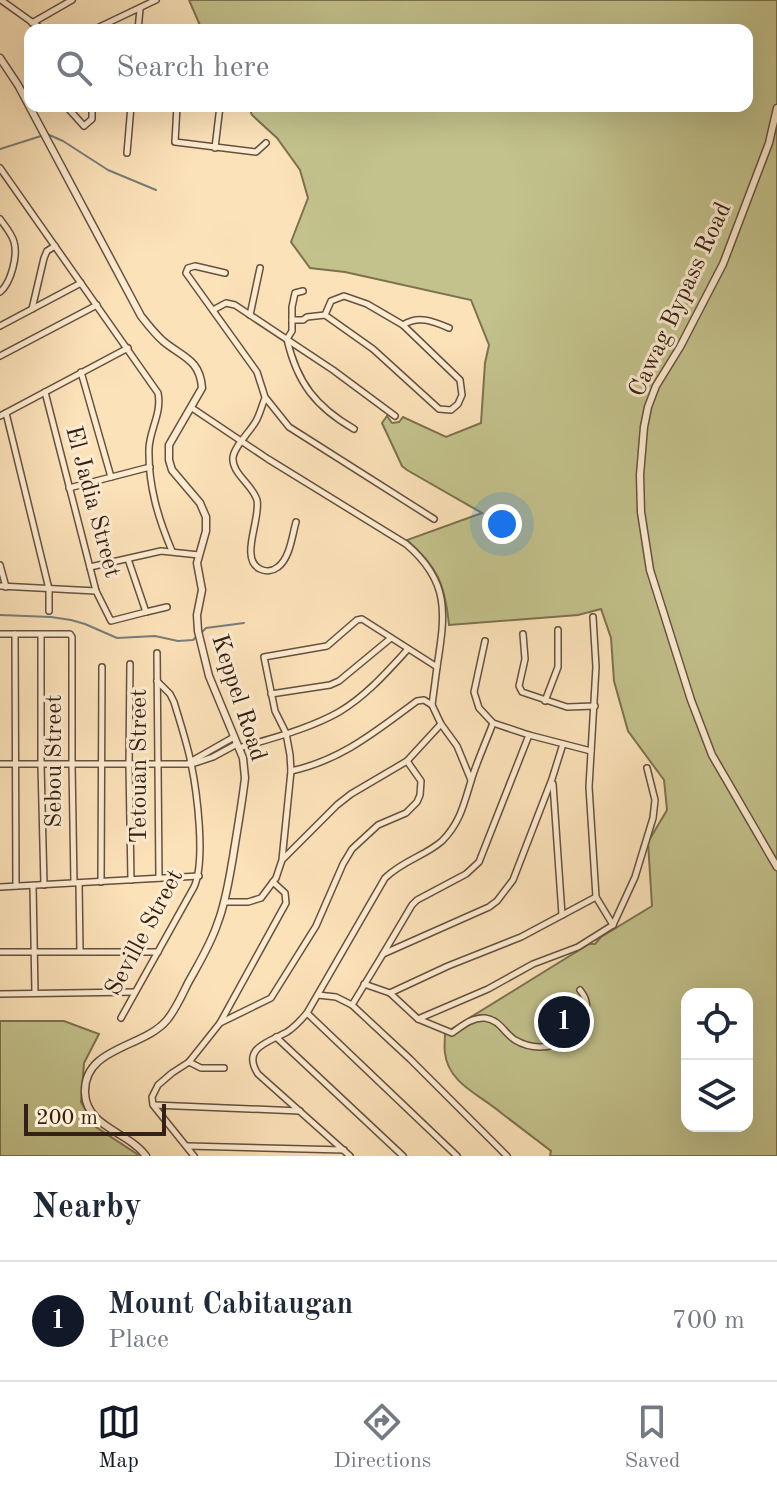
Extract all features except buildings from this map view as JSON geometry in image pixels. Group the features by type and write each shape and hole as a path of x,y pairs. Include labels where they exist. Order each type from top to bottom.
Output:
{"street":[{"path":"1,0 32,23 72,0"},
{"path":"106,24 156,0"},
{"path":"139,24 140,8"},
{"name":"Keppel Road","path":"0,58 24,97"},
{"name":"Cawag Bypass Road","path":"777,108 769,143 723,264 656,386 648,407 640,475 641,512 650,570 691,700 712,755 777,867"},
{"name":"Keppel Road","path":"32,112 141,316 163,341 197,366 201,377 202,388 169,445 169,460 172,470 205,512 207,527 197,569 202,590 197,615 199,639 209,676 244,763 244,782 224,902 207,948 169,1018 158,1028 98,1061 86,1078 85,1100 92,1114 146,1156"},
{"path":"71,112 84,126 92,119 92,112"},
{"path":"127,153 130,112"},
{"path":"177,112 175,142 256,152 266,143"},
{"path":"215,148 219,112"},
{"path":"0,168 155,387 160,403 149,446 152,494 172,551"},
{"path":"0,182 5,175"},
{"path":"0,219 14,240 15,247 7,285 0,292"},
{"path":"32,309 44,258 47,251 55,246"},
{"path":"225,273 195,266 188,268 186,273 257,372 265,397 289,427 434,519"},
{"path":"250,315 260,268"},
{"path":"0,326 81,283"},
{"path":"287,339 292,331 295,293 303,291"},
{"path":"292,320 325,315 373,349 439,409 451,410 458,404 462,395 460,380 403,325 367,304 344,296 331,301 325,315"},
{"path":"213,310 226,303 235,305 333,370 395,416"},
{"path":"0,356 97,305"},
{"path":"403,325 417,318 449,328"},
{"path":"287,339 299,375 311,396 354,429"},
{"path":"49,611 49,589 3,415 128,348"},
{"path":"81,372 111,477"},
{"name":"El Jadia Street","path":"45,392 96,591 110,619 114,621 146,612"},
{"path":"265,397 256,421 233,455 233,463 254,491 257,501 258,516 250,552 255,565 267,571 280,565 289,548 296,522"},
{"path":"192,408 406,544 425,563 438,585 444,613 432,705"},
{"path":"69,488 150,467"},
{"path":"90,567 152,553 172,551 199,555"},
{"path":"128,559 146,612 167,607"},
{"path":"0,565 3,587 96,591"},
{"path":"593,617 596,667 590,805 596,897 613,925"},
{"path":"224,902 254,901 266,893 282,860 291,771 286,733 275,711 263,660 265,657 327,646 359,619 437,667"},
{"path":"545,701 558,667 558,630"},
{"path":"0,634 41,635 44,885"},
{"path":"15,634 16,886"},
{"name":"Sebou Street","path":"41,635 70,634 72,638 72,765 80,951"},
{"path":"523,634 525,653 520,689 525,694 572,707 595,706"},
{"path":"271,694 339,681 391,638"},
{"path":"485,641 474,692 479,708 493,723 591,751"},
{"path":"0,764 158,765 190,763 213,757 237,743 286,733 329,717 377,681 408,649"},
{"name":"Tetouan Street","path":"157,653 159,878"},
{"path":"130,664 131,880"},
{"path":"101,882 102,667"},
{"name":"Seville Street","path":"121,1018 199,876 198,822 190,763 174,702 157,681"},
{"path":"291,771 343,753 419,700 426,700 457,746 471,781"},
{"path":"350,1156 258,1074 253,1065 253,1056 257,1049 292,1028 307,1013 379,886 397,867 430,850 448,834 462,812 493,723"},
{"path":"282,860 351,794 407,761 441,724"},
{"path":"352,1005 412,905 470,872 479,862 529,735"},
{"path":"383,954 497,901 513,880 563,744"},
{"path":"220,1023 271,998 321,917 352,849 378,825 406,813 417,802 421,781 407,761"},
{"path":"418,1019 488,989 533,964 578,947 613,925 635,877 653,818 655,800 647,768"},
{"path":"552,779 562,915"},
{"path":"0,887 199,876"},
{"path":"194,1156 153,1105 152,1097 158,1085 189,1062 220,1023 286,903 285,893 273,882"},
{"path":"33,886 35,993"},
{"path":"390,993 513,940 596,897"},
{"path":"0,952 159,952"},
{"path":"364,984 390,993 418,1019 452,1033 470,1020 483,1018 495,1021 512,1038 530,1046 551,1046 575,1034 587,1003 580,990"},
{"path":"0,994 136,992"},
{"path":"318,995 336,997 352,1005 507,1156"},
{"path":"307,1013 457,1156"},
{"path":"276,1037 403,1156"},
{"path":"189,1062 201,1068 224,1068"},
{"path":"153,1105 301,1111"},
{"path":"186,1146 344,1150"}],"shaded area":[{"path":"189,0 777,0 777,1156 550,1156 551,1151 458,1080 447,1063 445,1033 589,944 595,944 601,937 652,906 648,842 667,810 664,780 628,731 614,681 611,638 601,609 578,615 449,625 438,578 426,559 407,540 482,513 402,466 382,423 387,416 392,423 399,422 403,417 446,437 481,423 489,345 471,300 345,272 310,268 291,242 308,198 300,170 277,138 251,112 753,112 753,24 199,24"},
{"path":"0,1021 64,1021 99,1034 84,1063 81,1102 96,1127 140,1156 0,1156"}],"waterway":[{"path":"47,134 108,170 156,190"},
{"path":"0,149 41,136"},
{"path":"0,615 71,620 117,638 155,636 178,641 193,640 197,636"},
{"path":"202,632 206,628 244,623"}],"place":[{"name":"Mount Cabitaugan","path":"564,1022"}]}
